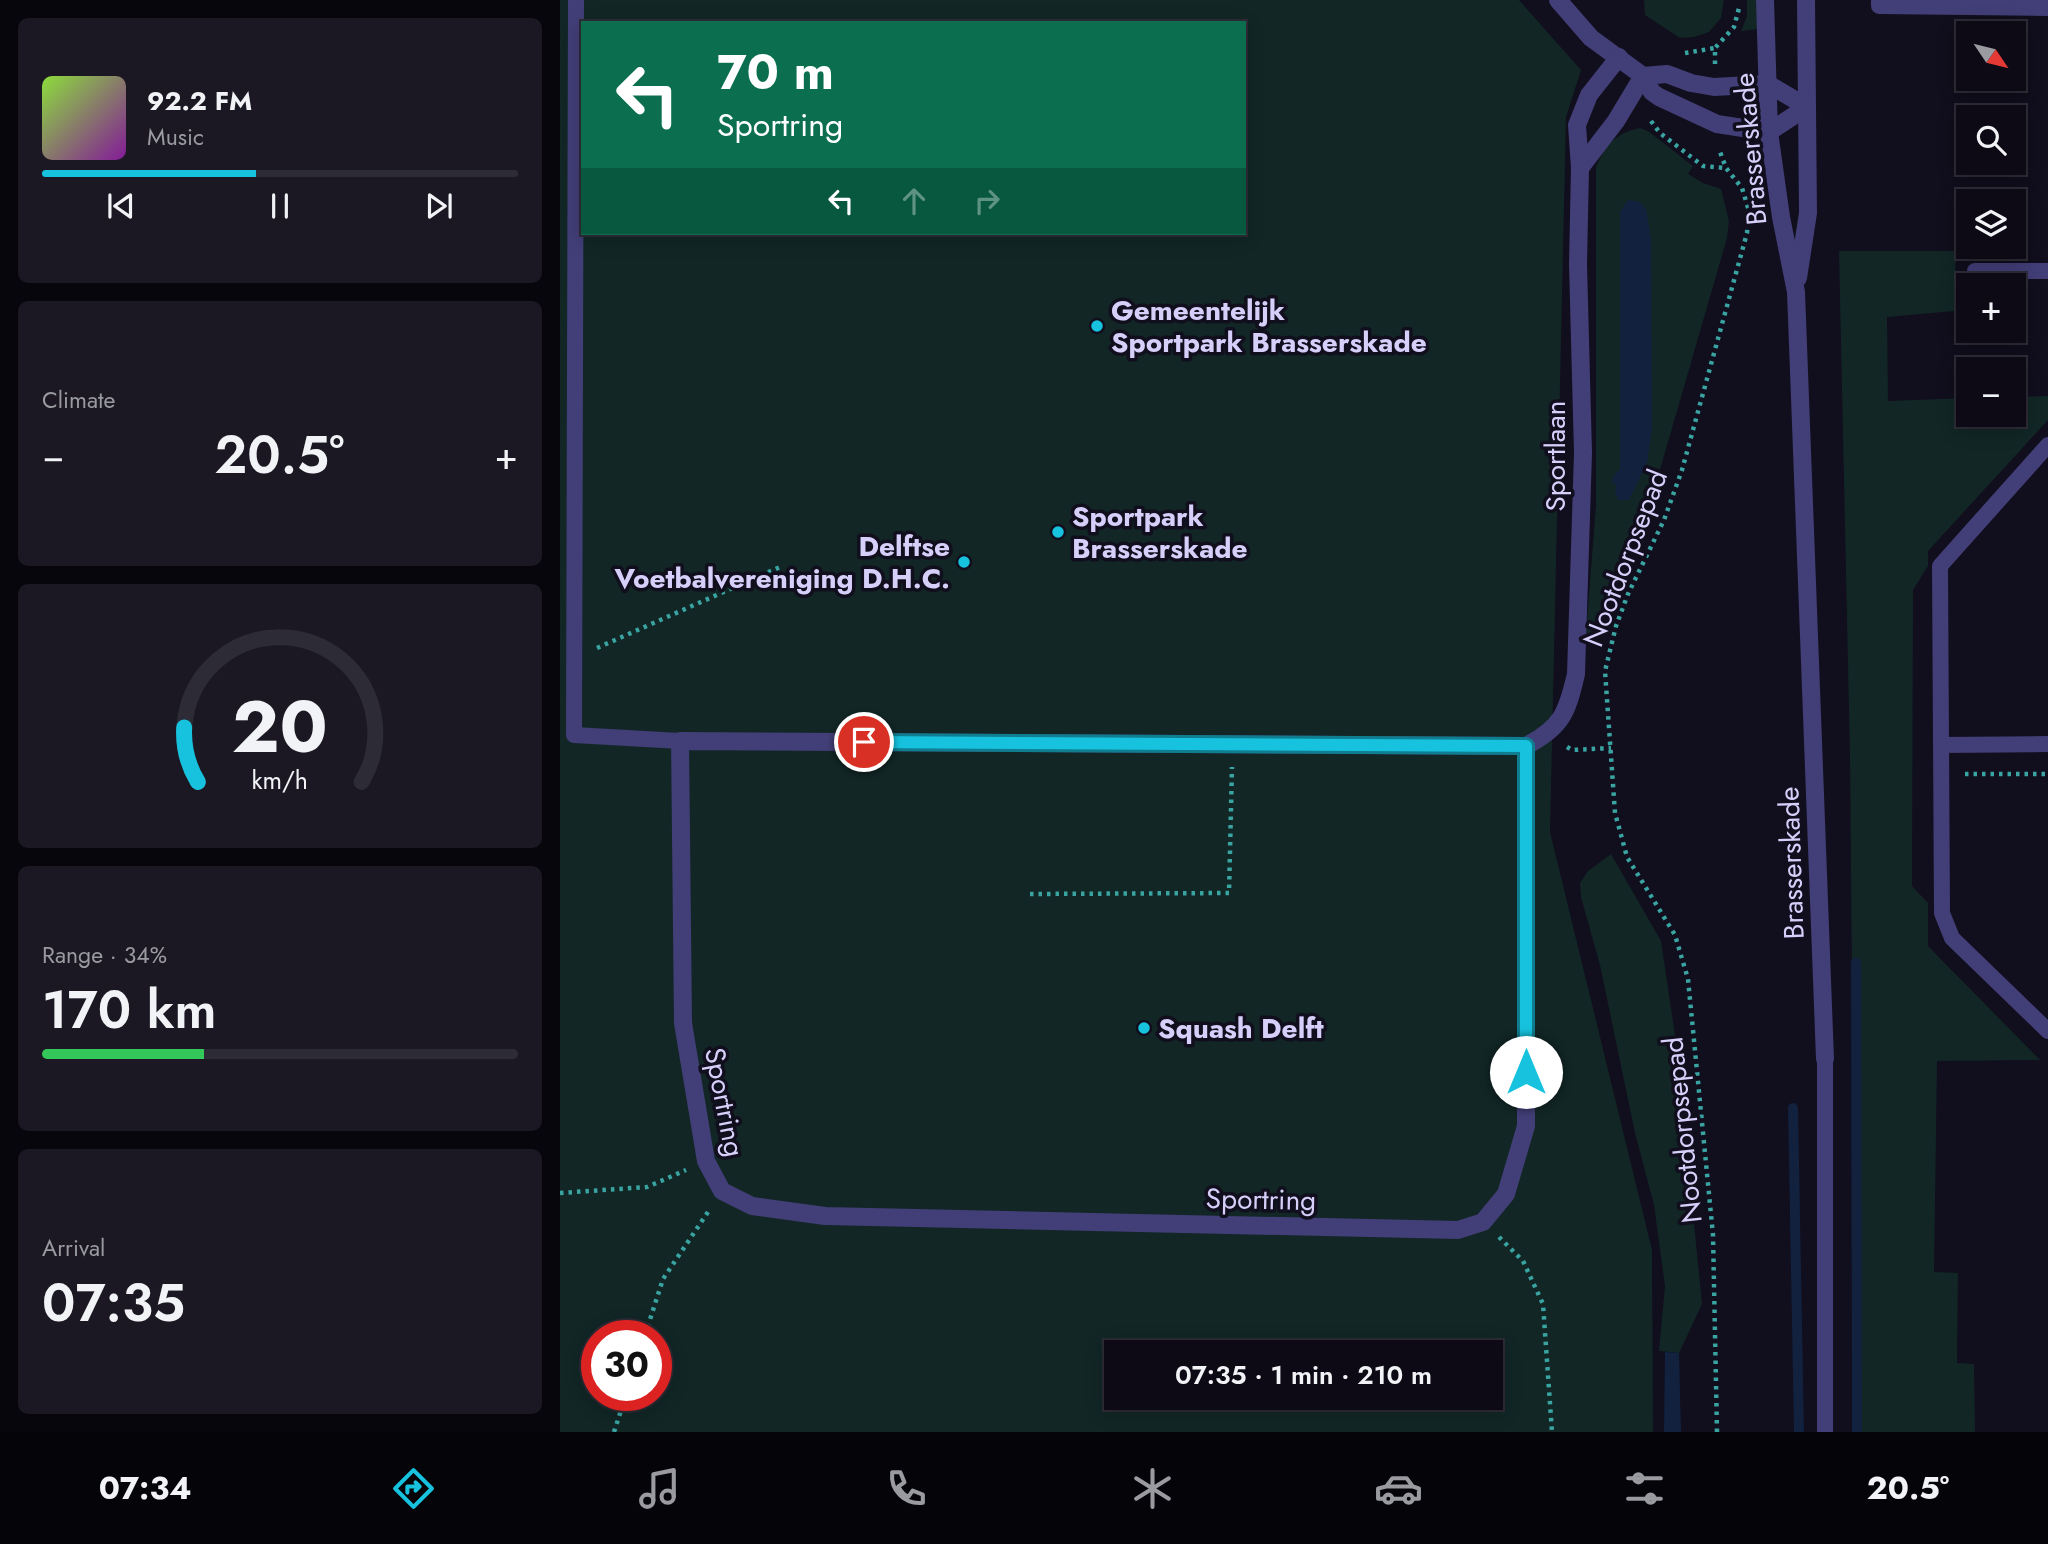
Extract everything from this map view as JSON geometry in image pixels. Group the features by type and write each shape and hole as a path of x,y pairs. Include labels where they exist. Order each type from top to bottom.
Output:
{"street":[{"path":"1558,0 1591,38 1643,76 1652,92 1717,124 1769,132 1807,107 1768,84 1714,87 1691,83 1667,74 1643,76"},
{"name":"Brasserskade","path":"1765,0 1769,132 1781,216 1796,292 1825,1059"},
{"name":"Brasserskade","path":"1796,292 1808,213 1806,0"},
{"name":"Sportlaan","path":"1546,736 1561,719 1570,699 1576,674 1583,453 1578,264 1580,168 1577,125 1589,95 1619,57"},
{"path":"1580,168 1616,121 1643,76"},
{"path":"680,741 1526,746 1546,736"},
{"name":"Sportring","path":"680,741 683,1023 706,1161 722,1191 752,1206 825,1216 1458,1230 1483,1222"},
{"path":"1483,1222 1506,1194 1526,1126 1526,746"}],"lane":[{"path":"576,0 573,735 680,741"},
{"path":"1880,0 1880,6 1975,4 2048,8"},
{"path":"1975,271 2048,271"},
{"path":"2048,444 1940,566 1942,913 1952,938 2048,1031"},
{"path":"1942,746 2048,744"},
{"name":"Brasserskade","path":"1825,1059 1825,1432"}],"path":[{"path":"1714,87 1715,48 1734,27 1741,0"},
{"name":"Nootdorpsepad","path":"1717,124 1718,148 1726,168 1742,188 1749,211 1747,233 1682,470 1664,520 1628,594 1616,626 1605,671 1615,813 1628,857 1675,935 1688,979 1713,1235 1717,1432"},
{"path":"574,658 780,567"},
{"path":"1546,736 1572,750 1611,748"},
{"path":"1030,894 1229,894 1233,745"},
{"path":"1941,774 2048,774"},
{"path":"560,1193 647,1187 706,1161"},
{"path":"650,1320 663,1279 722,1191"},
{"path":"1483,1222 1523,1261 1543,1304 1552,1432"},
{"path":"614,1432 621,1411"}],"green space":[{"name":"Sportpark Brasserskade","path":"560,0 1519,0 1581,70 1566,117 1550,832 1652,1250 1653,1432 560,1432"},
{"path":"1644,0 1724,0 1721,18 1709,32 1680,38 1645,15"},
{"path":"1747,0 1759,0 1760,29 1741,31 1747,16"},
{"path":"1640,128 1648,131 1693,166 1688,174 1721,189 1729,221 1727,238 1655,487 1585,646 1596,505 1596,167 1612,141 1624,133"},
{"path":"1839,251 1956,251 1954,311 1887,317 1888,401 1956,398 1956,427 2026,427 2026,397 2048,396 2048,420 1928,551 1928,566 1913,590 1912,886 1928,903 1928,946 2040,1060 1937,1061 1934,1272 1958,1273 1957,1363 1974,1364 1975,1432 1856,1432 1850,756"},
{"path":"1611,854 1661,941 1676,1042 1702,1304 1679,1353 1659,1351 1665,1286 1654,1205 1635,1133 1600,965 1581,897 1580,883 1588,871"}],"water":[{"path":"1628,200 1640,202 1646,209 1651,240 1652,427 1647,463 1629,500 1619,500 1615,493 1616,484 1612,484 1613,477 1620,469 1620,212"},
{"path":"1665,1352 1679,1353 1681,1432 1664,1432"}],"waterway":[{"path":"1856,963 1857,1432"},
{"path":"1793,1108 1799,1432"}],"place":[{"name":"Gemeentelijk Sportpark Brasserskade","path":"1097,326"},
{"name":"Sportpark Brasserskade","path":"1058,532"},
{"name":"Delftse Voetbalvereniging D.H.C.","path":"964,562"},
{"name":"Squash Delft","path":"1144,1028"}],"route":[{"path":"864,742 1526,746 1526,1072"}]}
